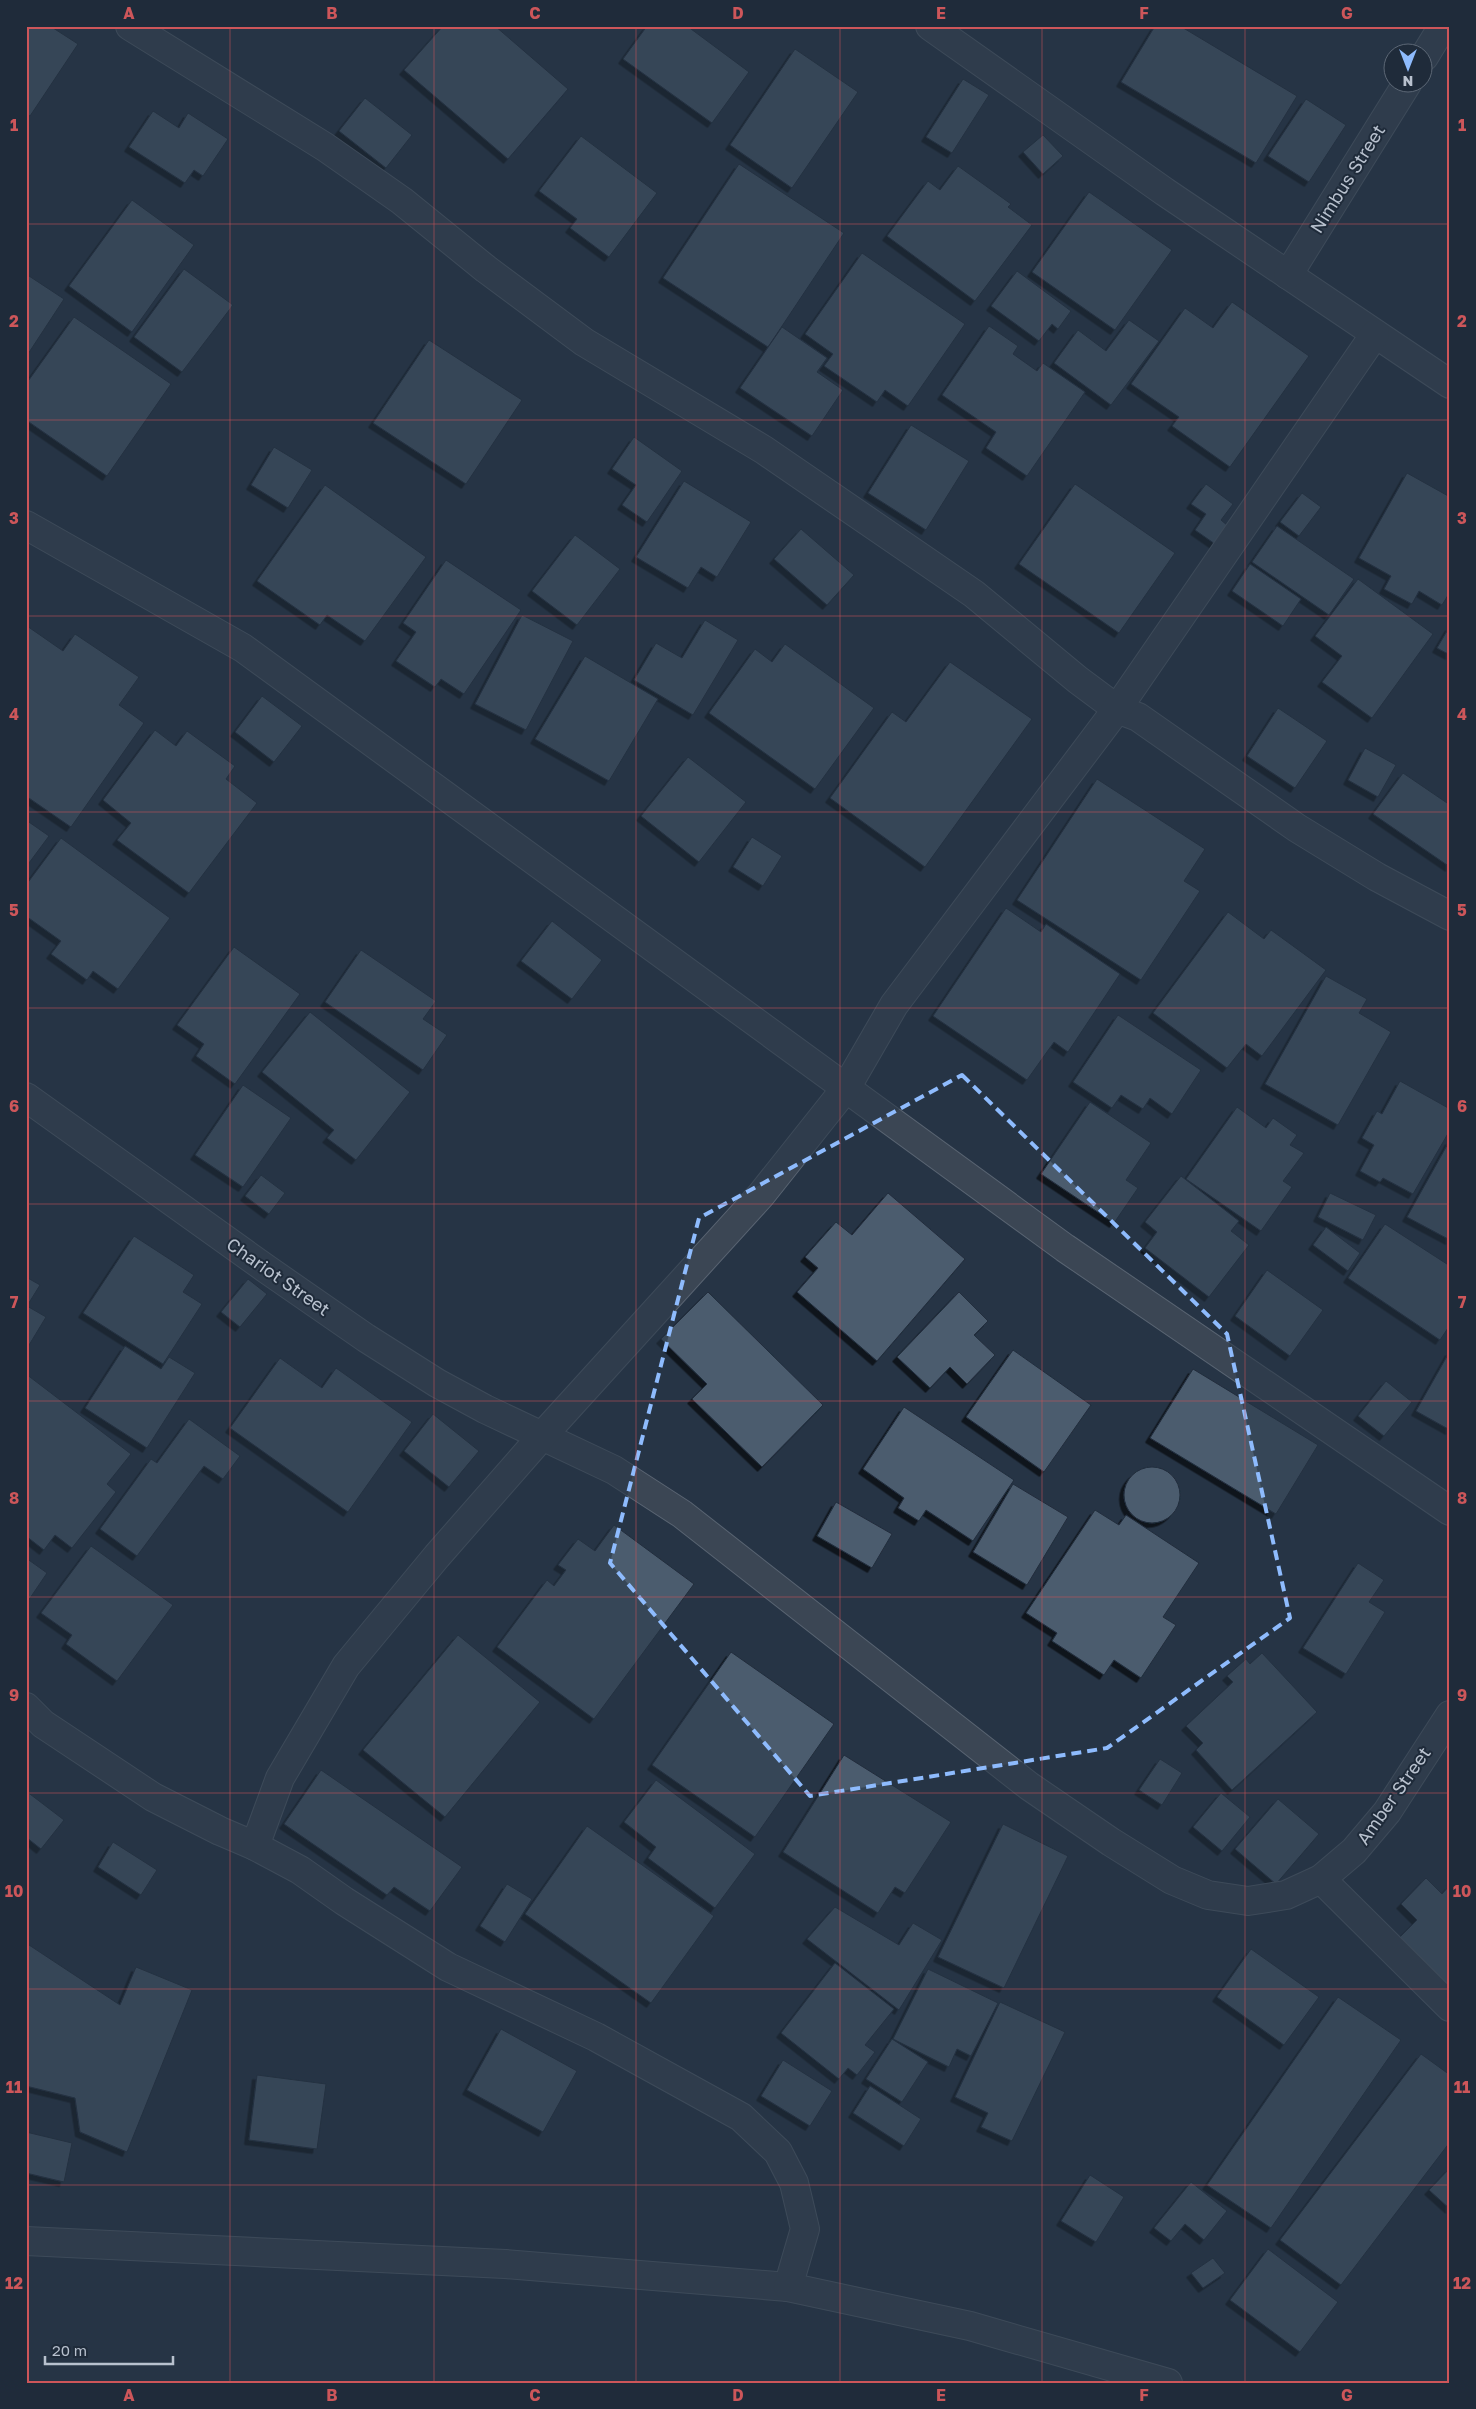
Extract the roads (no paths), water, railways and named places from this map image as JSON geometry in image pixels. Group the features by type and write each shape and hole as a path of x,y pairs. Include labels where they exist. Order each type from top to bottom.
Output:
{"street":[{"path":"130,26 340,157 402,201 486,269 584,342 764,450 974,594 1078,680 1117,709 1138,717 1305,833 1377,877 1450,916"},
{"path":"930,26 1164,192 1450,384"},
{"path":"1433,42 1442,26"},
{"name":"Nimbus Street","path":"1288,275 1402,92"},
{"path":"255,1846 280,1778 346,1666 437,1556 543,1435 761,1195 846,1088 894,1005 1117,709 1375,334"},
{"path":"26,525 242,648 1065,1248 1450,1512"},
{"name":"Chariot Street","path":"26,1096 366,1338 437,1383 485,1409 614,1470 682,1514 1030,1786 1111,1842 1172,1880 1208,1895 1248,1902"},
{"path":"26,1707 43,1724 153,1797 300,1870 344,1902 448,1967 596,2037 741,2117 778,2152 794,2183 805,2229 788,2287"},
{"name":"Amber Street","path":"1248,1902 1286,1895 1321,1879 1354,1851 1386,1812 1450,1715"},
{"path":"1321,1879 1450,2007"},
{"path":"26,2241 505,2264 788,2287 970,2326 1168,2383"}]}
